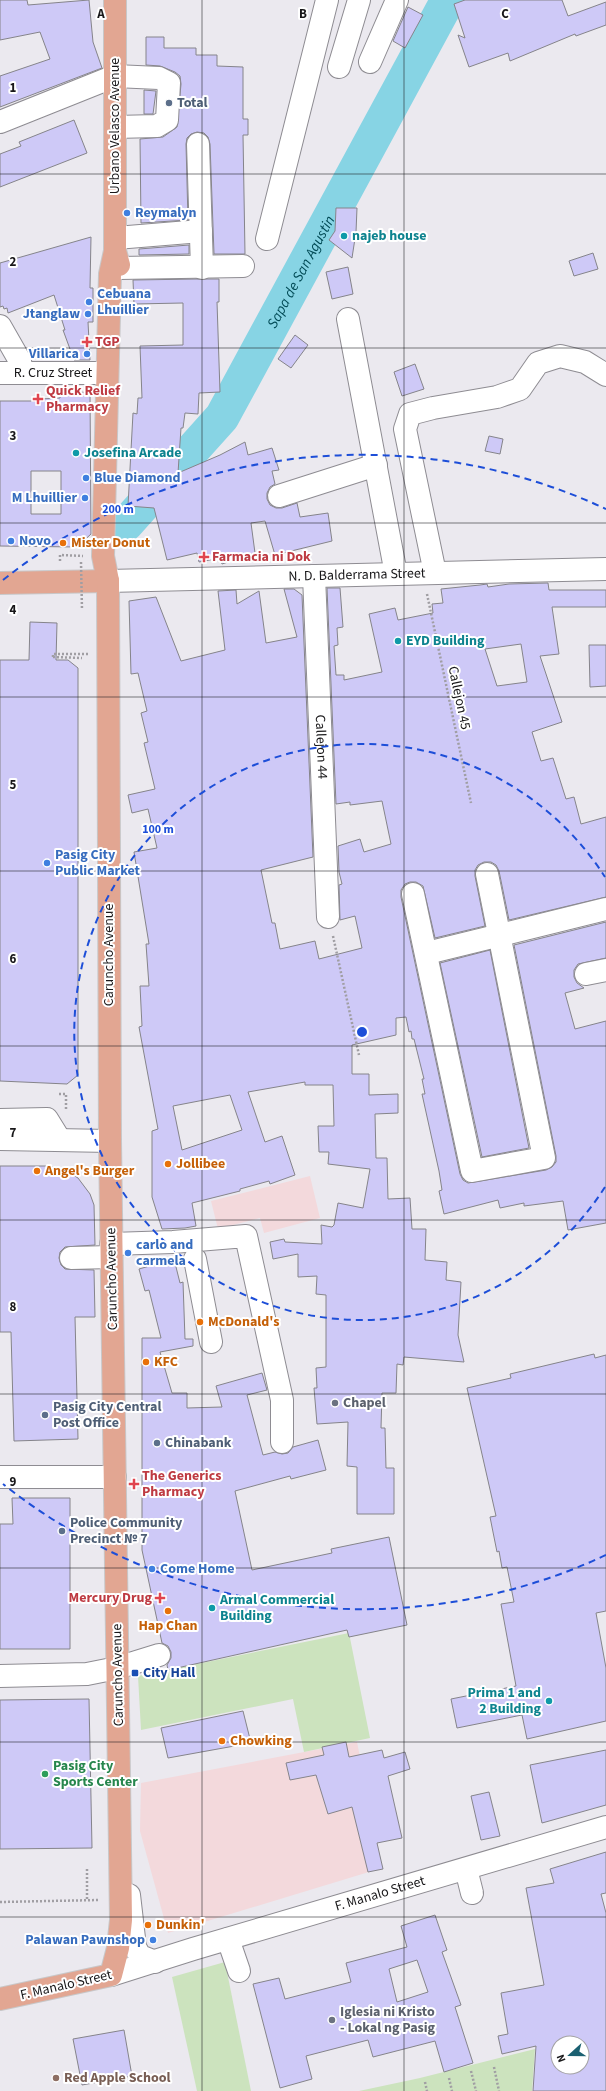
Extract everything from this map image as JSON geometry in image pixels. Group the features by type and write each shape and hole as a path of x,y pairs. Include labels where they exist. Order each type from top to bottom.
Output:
{"main road":[{"name":"Urbano Velasco Avenue","path":"108,581 115,557 117,253 115,0"},
{"name":"Urbano Velasco Avenue","path":"108,581 103,556 107,373 110,274 117,253"},
{"path":"0,582 108,581"},
{"name":"Caruncho Avenue","path":"108,581 111,1250 121,1851 120,1935 111,1975"},
{"name":"F. Manalo Street","path":"0,1999 111,1975"}],"street":[{"path":"267,239 327,0"},
{"path":"339,67 359,0"},
{"path":"370,62 397,0"},
{"path":"0,122 115,76 165,79 169,83 167,120 157,126 115,127"},
{"path":"198,144 202,268"},
{"path":"117,253 201,231"},
{"path":"117,253 202,268 243,266"},
{"path":"348,319 396,574"},
{"path":"0,326 20,361 22,373"},
{"path":"429,573 404,429 410,414 432,408 497,397 520,388 538,363 560,356 585,362 606,375"},
{"name":"R. Cruz Street","path":"0,373 107,373"},
{"path":"279,496 376,465"},
{"name":"N. D. Balderrama Street","path":"108,581 606,569"},
{"name":"Callejon 44","path":"314,576 328,917"},
{"path":"413,894 472,1171 544,1158 487,874"},
{"path":"426,953 606,909"},
{"path":"0,1120 47,1119 60,1140"},
{"path":"0,1138 110,1141"},
{"path":"71,1258 111,1250 173,1242 246,1236 282,1400 282,1442"},
{"path":"195,1259 211,1342"},
{"path":"0,1477 115,1477"},
{"path":"0,1676 87,1674 117,1668 160,1655"},
{"name":"F. Manalo Street","path":"111,1975 606,1827"},
{"path":"121,1851 127,1867 133,1941 140,1956 155,1962"},
{"path":"466,1869 472,1893"},
{"path":"228,1939 239,1971"}],"path":[{"path":"67,562 60,562 60,556 82,556"},
{"path":"74,562 81,562 82,610"},
{"name":"Callejon 45","path":"429,573 470,802"},
{"path":"82,658 53,657 53,654 109,654"},
{"path":"328,917 337,948 359,1055"},
{"path":"87,1869 87,1900"},
{"path":"0,1902 99,1900"},
{"path":"494,2067 499,2091"},
{"path":"471,2071 476,2091"},
{"path":"449,2078 452,2091"},
{"path":"425,2082 427,2091"}],"shaded area":[{"path":"310,1176 320,1218 264,1233 260,1218 218,1229 211,1201"},
{"path":"357,1742 382,1868 168,1933 140,1831 141,1783"}],"green space":[{"path":"349,1633 370,1738 304,1752 293,1699 141,1730 138,1676"},
{"path":"225,1962 251,2091 197,2091 172,1977"},
{"path":"535,2049 532,2091 359,2091 420,2078"}],"building":[{"path":"0,0 27,0 28,5 89,0 93,42 102,68 0,107 0,76 50,59 40,32 0,40"},
{"path":"465,0 562,0 568,16 606,2 606,25 576,36 575,34 510,61 508,53 469,67 458,35 465,38 454,4"},
{"path":"408,7 423,15 405,48 393,41"},
{"path":"146,37 164,37 164,48 196,48 196,55 217,55 217,66 243,67 243,119 248,119 248,135 243,135 245,254 214,254 210,144 208,137 204,133 197,132 191,134 187,138 188,220 141,223 140,139 163,137 177,127 181,84 180,76 175,72 160,66 146,65"},
{"path":"144,90 156,91 153,114 144,114"},
{"path":"74,120 87,153 0,187 0,154 21,146 19,142"},
{"name":"najeb house","path":"336,208 357,208 356,232 352,258 329,240 335,231"},
{"path":"91,237 90,288 93,288 93,322 88,322 90,360 74,360 63,330 65,330 54,295 8,313 7,308 4,309 3,306 0,307 0,263"},
{"path":"189,245 189,254 139,255 139,249"},
{"path":"593,253 598,269 574,276 569,261"},
{"path":"348,267 353,294 332,299 326,272"},
{"path":"219,279 219,302 217,302 220,392 199,393 198,414 185,413 183,428 181,428 178,473 220,455 245,442 248,455 272,448 279,470 272,471 275,484 270,487 267,493 267,499 270,505 276,508 282,508 297,503 300,517 328,513 332,541 275,555 265,521 251,523 255,553 222,564 220,558 199,562 197,553 167,560 154,508 128,506 133,413 137,414 138,398 142,398 140,346 183,345 183,303 134,304 133,280"},
{"path":"295,335 308,345 291,368 278,359"},
{"path":"415,364 424,389 402,396 394,372"},
{"path":"90,392 91,534 77,547 0,546 0,401 40,401 40,399 60,398 60,393","holes":["31,471 61,471 61,514 31,514"]},
{"path":"489,436 503,439 500,454 485,451"},
{"path":"548,583 549,590 606,590 606,607 552,607 559,654 540,656 562,722 532,732 541,761 553,758 566,799 574,797 581,824 606,817 606,897 509,920 499,871 496,865 491,862 484,862 478,865 475,870 475,876 485,926 435,938 423,886 416,882 405,884 401,890 401,897 460,1174 463,1180 468,1183 546,1170 552,1167 556,1162 514,945 606,922 606,958 578,964 574,970 574,977 577,983 584,988 565,993 575,1029 606,1021 606,1223 568,1230 563,1201 524,1206 524,1203 500,1208 498,1200 444,1214 439,1191 442,1190 439,1171 422,1094 425,1094 422,1079 424,1079 414,1039 412,1039 411,1031 409,1032 406,1017 396,1018 396,1035 352,1045 352,1074 369,1074 369,1095 398,1094 398,1113 375,1114 376,1158 387,1158 388,1199 410,1198 412,1229 426,1229 425,1260 447,1262 446,1280 461,1282 458,1335 464,1362 404,1357 403,1365 397,1364 396,1393 382,1393 381,1428 385,1428 386,1468 394,1468 394,1514 357,1514 357,1467 347,1466 348,1422 317,1424 314,1388 317,1388 316,1368 326,1367 326,1295 316,1294 317,1276 298,1277 298,1254 273,1259 270,1242 284,1239 285,1242 322,1244 321,1225 332,1227 334,1225 338,1203 363,1208 370,1169 328,1164 329,1152 319,1152 318,1126 334,1126 333,1085 305,1085 305,1082 248,1092 265,1142 282,1136 295,1175 270,1184 269,1181 240,1189 240,1191 192,1203 196,1226 185,1228 162,1229 152,1197 152,1131 158,1129 139,1027 142,1026 140,986 149,986 146,944 149,944 134,852 157,848 148,809 132,813 128,795 155,789 144,743 148,742 141,713 147,711 138,673 131,674 129,601 156,597 181,661 225,650 218,591 236,590 237,604 259,591 266,643 297,637 284,589 294,589 302,595 313,857 261,870 272,923 275,923 280,949 315,941 319,959 362,948 355,916 340,920 339,885 342,884 339,872 338,846 360,839 364,852 391,844 382,801 350,805 350,802 336,804 327,588 340,588 343,627 337,628 338,645 334,646 336,675 344,675 344,680 382,672 369,614 395,608 398,620 433,613 432,604 443,603 441,589 487,584 488,587 509,584","holes":["521,644 527,682 497,686 485,649","230,1095 242,1130 182,1150 173,1106"]},
{"name":"Pasig City Public Market","path":"30,622 57,623 56,660 68,660 78,668 78,1075 67,1084 0,1081 0,660 29,660"},
{"path":"589,645 606,645 606,686 590,687"},
{"path":"490,950 529,1148 482,1157 440,963"},
{"path":"0,1166 47,1166 61,1168 78,1178 90,1194 94,1205 95,1245 65,1247 60,1252 59,1258 61,1265 65,1269 94,1270 95,1317 75,1317 78,1439 14,1441 11,1332 0,1332"},
{"path":"174,1259 180,1283 183,1282 185,1339 193,1339 193,1346 160,1352 172,1393 187,1393 187,1408 222,1407 216,1386 262,1373 267,1390 247,1395 263,1455 275,1452 282,1454 288,1453 293,1447 318,1440 326,1470 291,1479 290,1476 235,1491 252,1570 332,1553 331,1549 389,1537 407,1625 349,1637 347,1630 168,1670 167,1665 171,1658 171,1652 168,1646 162,1643 142,1550 142,1338 161,1338 149,1290 145,1291 139,1269"},
{"path":"594,1354 595,1358 606,1355 606,1611 596,1613 606,1668 606,1721 527,1739 522,1715 457,1728 451,1699 516,1686 501,1604 514,1602 507,1567 502,1568 499,1551 497,1552 490,1517 496,1516 467,1388 511,1378 510,1374"},
{"path":"12,1498 70,1498 70,1649 0,1649 0,1524 13,1524"},
{"name":"Pasig City Sports Center","path":"89,1699 92,1848 0,1849 0,1700"},
{"path":"243,1711 251,1743 168,1758 161,1728"},
{"path":"346,1742 349,1757 382,1750 384,1758 405,1752 410,1769 388,1776 402,1838 377,1843 383,1869 368,1872 352,1807 328,1814 316,1775 290,1780 286,1763 324,1755 322,1747"},
{"path":"606,1750 606,1805 542,1823 530,1765"},
{"path":"489,1792 500,1836 481,1840 471,1796"},
{"path":"606,1852 606,1893 601,1894 606,1913 606,2091 533,2091 536,2046 502,2054 498,2036 508,2034 501,1993 544,1985 526,1888 554,1883 550,1869"},
{"name":"Iglesia ni Kristo - Lokal ng Pasig","path":"435,1915 447,1950 442,1952 461,2005 455,2007 473,2063 444,2072 435,2041 373,2057 368,2040 306,2056 312,2079 280,2088 253,1984 279,1978 285,1999 351,1982 346,1963 407,1947 401,1926","holes":["417,1960 428,1992 397,2002 389,1969"]},
{"path":"124,2030 132,2076 82,2085 73,2039"}],"waterway":[{"name":"Sapa de San Agustin","path":"126,524 222,417 448,0"}],"place":[{"name":"Total","path":"169,103"},
{"name":"Reymalyn","path":"127,213"},
{"name":"najeb house","path":"344,236"},
{"name":"Cebuana Lhuillier","path":"89,302"},
{"name":"Jtanglaw","path":"88,314"},
{"name":"TGP","path":"87,342"},
{"name":"Villarica","path":"87,354"},
{"name":"Quick Relief Pharmacy","path":"38,399"},
{"name":"Josefina Arcade","path":"76,453"},
{"name":"Blue Diamond","path":"86,478"},
{"name":"M Lhuillier","path":"85,498"},
{"name":"Novo","path":"11,541"},
{"name":"Mister Donut","path":"63,543"},
{"name":"Farmacia ni Dok","path":"204,557"},
{"name":"EYD Building","path":"398,641"},
{"name":"Pasig City Public Market","path":"47,863"},
{"name":"Jollibee","path":"168,1164"},
{"name":"Angel's Burger","path":"37,1171"},
{"name":"carlo and carmela","path":"128,1253"},
{"name":"McDonald's","path":"200,1322"},
{"name":"KFC","path":"146,1362"},
{"name":"Chapel","path":"335,1403"},
{"name":"Pasig City Central Post Office","path":"45,1415"},
{"name":"Chinabank","path":"157,1443"},
{"name":"The Generics Pharmacy","path":"134,1484"},
{"name":"Police Community Precinct № 7","path":"62,1531"},
{"name":"Come Home","path":"152,1569"},
{"name":"Mercury Drug","path":"160,1598"},
{"name":"Armal Commercial Building","path":"212,1608"},
{"name":"Hap Chan","path":"168,1611"},
{"name":"City Hall","path":"135,1673"},
{"name":"Prima 1 and 2 Building","path":"549,1701"},
{"name":"Chowking","path":"222,1741"},
{"name":"Pasig City Sports Center","path":"45,1774"},
{"name":"Dunkin'","path":"148,1925"},
{"name":"Palawan Pawnshop","path":"153,1940"},
{"name":"Iglesia ni Kristo - Lokal ng Pasig","path":"332,2020"},
{"name":"Red Apple School","path":"56,2078"}]}
